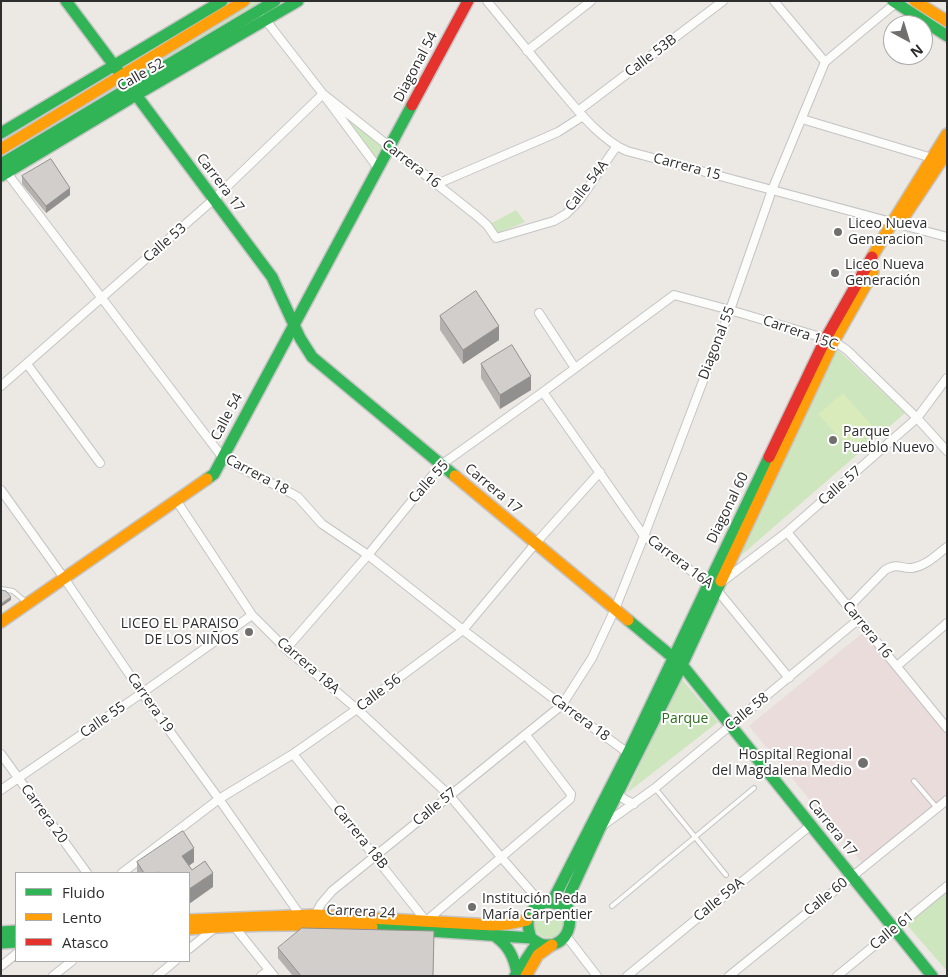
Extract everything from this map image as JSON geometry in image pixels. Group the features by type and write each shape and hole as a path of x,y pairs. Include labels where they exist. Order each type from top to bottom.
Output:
{"street":[{"name":"Carrera 17","path":"66,1 213,200 272,276 304,348 312,358 678,661 932,976"},
{"name":"Calle 52","path":"1,133 222,1"},
{"name":"Calle 52","path":"1,149 244,1"},
{"name":"Calle 52","path":"262,15 275,1"},
{"name":"Calle 52","path":"3,170 262,15 298,1"},
{"name":"Diagonal 54","path":"390,147 468,1"},
{"name":"Carrera 15","path":"487,1 527,51 581,113 616,147 947,237"},
{"path":"527,51 591,1"},
{"name":"Calle 53B","path":"437,184 550,136 573,123 581,113 724,1"},
{"path":"774,1 825,62"},
{"path":"915,1 947,21"},
{"path":"896,2 947,36"},
{"name":"Diagonal 55","path":"562,705 592,658 615,609 730,310 772,190 825,62 896,2"},
{"name":"Carrera 16","path":"262,15 378,168"},
{"name":"Carrera 16","path":"323,94 478,216 496,238"},
{"name":"Calle 53","path":"1,386 213,200 323,94"},
{"path":"802,119 932,158"},
{"name":"Diagonal 60","path":"566,910 571,890 830,340 947,134"},
{"name":"Calle 54","path":"1,622 214,474 390,147"},
{"name":"Calle 54A","path":"496,238 554,221 566,214 579,201 616,147"},
{"name":"Diagonal 60","path":"896,224 947,152"},
{"name":"Carrera 18","path":"3,170 223,458 298,497 322,524 368,555 463,630 628,753"},
{"name":"Carrera 15C","path":"674,295 830,340 847,350 917,418 947,451"},
{"name":"Calle 55","path":"286,649 368,555 441,465 674,295"},
{"path":"539,313 575,368"},
{"path":"27,364 100,463"},
{"name":"Calle 57","path":"716,585 787,532 917,418 947,378"},
{"name":"Carrera 16A","path":"543,392 644,536 716,585 789,678"},
{"name":"Calle 56","path":"123,872 219,799 293,754 463,630 535,544 600,472"},
{"name":"Carrera 19","path":"1,490 300,915"},
{"name":"Carrera 18A","path":"176,500 252,615 286,649 357,709 450,796 500,857 546,902"},
{"name":"Carrera 16","path":"787,532 947,728"},
{"path":"849,608 885,570 892,566 910,568 919,566 927,563 947,547"},
{"name":"Calle 55","path":"1,790 252,615"},
{"name":"Calle 58","path":"600,828 655,788 859,619"},
{"path":"897,666 947,624"},
{"name":"Diagonal 60","path":"546,902 678,661"},
{"name":"Calle 57","path":"315,915 332,891 562,705"},
{"path":"426,921 570,799 571,794 526,735"},
{"name":"Carrera 20","path":"1,754 86,872"},
{"name":"Carrera 18B","path":"293,754 426,921"},
{"path":"618,792 622,798 634,804"},
{"name":"Calle 60","path":"728,976 947,800"},
{"name":"Calle 59A","path":"627,976 811,825"},
{"name":"Calle 61","path":"837,976 947,886"},
{"path":"519,975 538,955 566,937 570,920 566,910 562,906 546,902 535,907 530,912 528,931 535,940 552,945"},
{"name":"Carrera 24","path":"190,928 226,922 300,915 493,925 528,920"},
{"name":"Carrera 24","path":"190,920 279,925 351,926 535,940"},
{"path":"190,948 226,922 272,973 261,976"},
{"path":"1,932 15,931"},
{"path":"496,937 502,941 513,956 519,975"},
{"path":"566,937 597,976"},
{"path":"519,975 535,940"},
{"path":"1,943 15,942"},
{"path":"1,966 15,955"},
{"path":"53,976 71,962"},
{"path":"157,976 174,962"}],"lane":[{"path":"1,589 13,591 27,604"},
{"path":"914,781 937,808"},
{"path":"655,788 726,875"},
{"path":"612,906 754,788"}],"shaded area":[{"name":"Hospital Regional del Magdalena Medio","path":"865,631 947,731 947,795 863,864 749,726"}],"green space":[{"path":"248,1 265,1 131,82 127,76"},
{"path":"343,115 382,147 375,159"},
{"path":"516,210 525,222 496,234 490,224"},
{"name":"Parque Pueblo Nuevo","path":"837,349 905,413 738,558"},
{"path":"843,393 875,429 851,450 818,414"},
{"name":"Parque","path":"680,677 718,722 627,793"},
{"path":"947,892 947,971 906,924"},
{"path":"549,908 560,912 564,923 560,934 549,938 538,934 534,923 538,912"}],"building":[{"path":"51,159 70,188 46,206 22,176"},
{"path":"476,291 499,326 463,350 440,316"},
{"path":"512,345 531,376 500,395 481,364"},
{"path":"1,590 6,591 11,597 1,604"},
{"path":"183,831 194,848 182,856 192,870 205,861 213,873 190,888 190,872 143,872 137,862"},
{"path":"302,928 434,931 433,976 301,976 278,948"}],"traffic: fast":[{"path":"66,1 272,277 300,338 312,357 455,476"},
{"path":"1,133 222,1"},
{"path":"1,164 275,1"},
{"path":"1,176 298,1"},
{"path":"893,1 947,36"},
{"path":"207,479 214,474 412,105"},
{"path":"552,902 628,753 769,457"},
{"path":"566,910 571,891 600,828 682,665 721,581"},
{"path":"628,620 682,665 932,976"},
{"path":"546,902 558,904 565,909 570,923 564,937 558,943 550,945 541,944 531,938 528,926 531,912 546,902"},
{"path":"372,927 531,938"},
{"path":"1,932 15,931"},
{"path":"496,937 510,953 517,973"},
{"path":"1,943 15,942"},
{"path":"515,976 535,946"}],"traffic: slow":[{"path":"1,149 244,1"},
{"path":"915,1 947,21"},
{"path":"872,257 947,134"},
{"path":"904,217 947,152"},
{"path":"721,581 834,341 873,272"},
{"path":"455,476 628,620"},
{"path":"1,622 207,479"},
{"path":"190,920 315,915 493,925 527,920"},
{"path":"190,929 281,925 372,927"},
{"path":"526,976 538,955 552,945"}],"traffic: jam":[{"path":"412,105 468,1"},
{"path":"769,457 826,338 872,257"}],"place":[{"name":"Liceo Nueva Generacion","path":"838,232"},
{"name":"Liceo Nueva Generación","path":"835,273"},
{"name":"Parque Pueblo Nuevo","path":"833,440"},
{"name":"LICEO EL PARAISO DE LOS NIÑOS","path":"249,632"},
{"name":"Hospital Regional del Magdalena Medio","path":"863,763"},
{"name":"Institución Peda María Carpentier","path":"472,907"}]}
